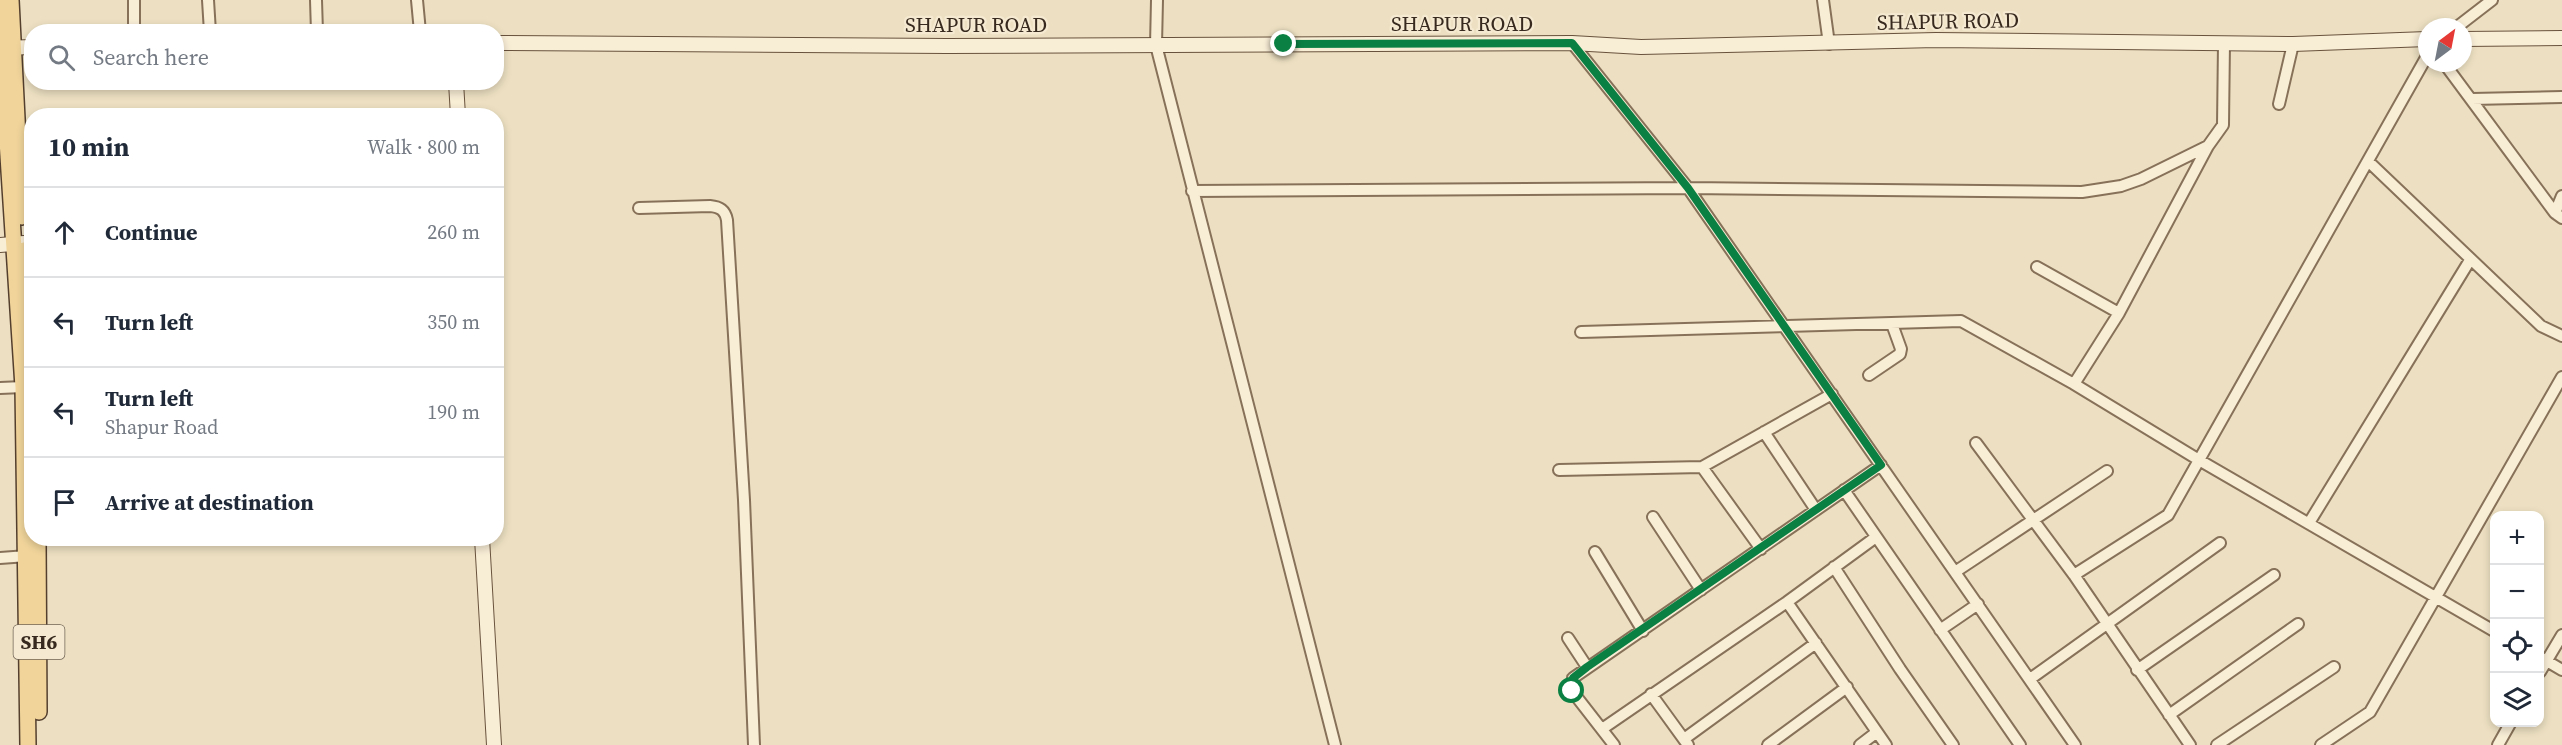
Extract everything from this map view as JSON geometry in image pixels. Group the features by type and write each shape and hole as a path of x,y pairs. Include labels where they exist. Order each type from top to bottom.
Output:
{"main road":[{"name":"SH6","path":"0,0 7,48"},
{"name":"SH6","path":"11,0 7,48 13,244 24,429"},
{"name":"SH6","path":"13,244 24,300"},
{"name":"SH6","path":"27,546 28,745"},
{"name":"SH6","path":"38,546 39,745"}],"street":[{"path":"134,0 134,24"},
{"path":"208,0 210,24"},
{"path":"316,0 317,24"},
{"path":"417,0 419,24"},
{"path":"1157,0 1156,45 1335,745"},
{"path":"1823,0 1829,44"},
{"path":"2469,18 2492,0"},
{"path":"2472,39 2562,38"},
{"name":"SHAPUR ROAD","path":"504,44 1572,43 1641,47 1936,40 2293,44 2418,39"},
{"path":"1572,43 1688,188 2030,679 2070,743"},
{"path":"2074,384 2119,313 2208,146 2223,125 2224,43"},
{"path":"2279,104 2293,44"},
{"path":"7,48 24,47"},
{"path":"2074,574 2168,515 2418,72"},
{"path":"2451,72 2558,215"},
{"path":"456,90 458,108"},
{"path":"2472,99 2562,97"},
{"path":"1192,191 1688,188 2082,192 2141,179 2208,146"},
{"path":"2369,162 2541,326 2562,336"},
{"path":"2558,215 2562,196"},
{"path":"639,208 719,207 725,212 727,220 744,500 754,745"},
{"path":"2309,523 2470,260"},
{"path":"2037,267 2119,313"},
{"path":"1581,332 1961,321 2074,384 2199,460 2490,629"},
{"path":"1869,375 1900,354 1901,350 1892,324"},
{"path":"2321,745 2370,712 2434,596 2562,377"},
{"path":"0,388 23,387"},
{"path":"1560,470 1702,467 1832,394"},
{"path":"1764,432 1816,510"},
{"path":"1976,443 2074,574 2190,745"},
{"path":"1614,745 1572,691 1573,678 1881,465"},
{"path":"1702,467 1761,549"},
{"path":"1955,572 2107,471"},
{"path":"1844,490 2020,745"},
{"path":"1653,517 1701,590"},
{"path":"1602,729 1787,602 1876,537"},
{"path":"2030,679 2220,543"},
{"path":"482,546 494,745"},
{"path":"1595,552 1643,631"},
{"path":"0,558 27,556"},
{"path":"1834,567 1953,745"},
{"path":"2138,670 2274,575"},
{"path":"1787,602 1887,745"},
{"path":"1940,630 1978,604"},
{"path":"2169,715 2298,624"},
{"path":"2544,658 2562,635"},
{"path":"1568,638 1587,667"},
{"path":"1651,694 1686,742 1816,643"},
{"path":"2544,660 2562,670"},
{"path":"2217,745 2334,667"},
{"path":"1768,745 1847,687"},
{"path":"2498,745 2509,727"},
{"path":"1860,745 1877,732"}],"route":[{"path":"1284,44 1572,43 1688,188 1881,465 1643,631 1587,667 1573,678 1572,691"}]}
